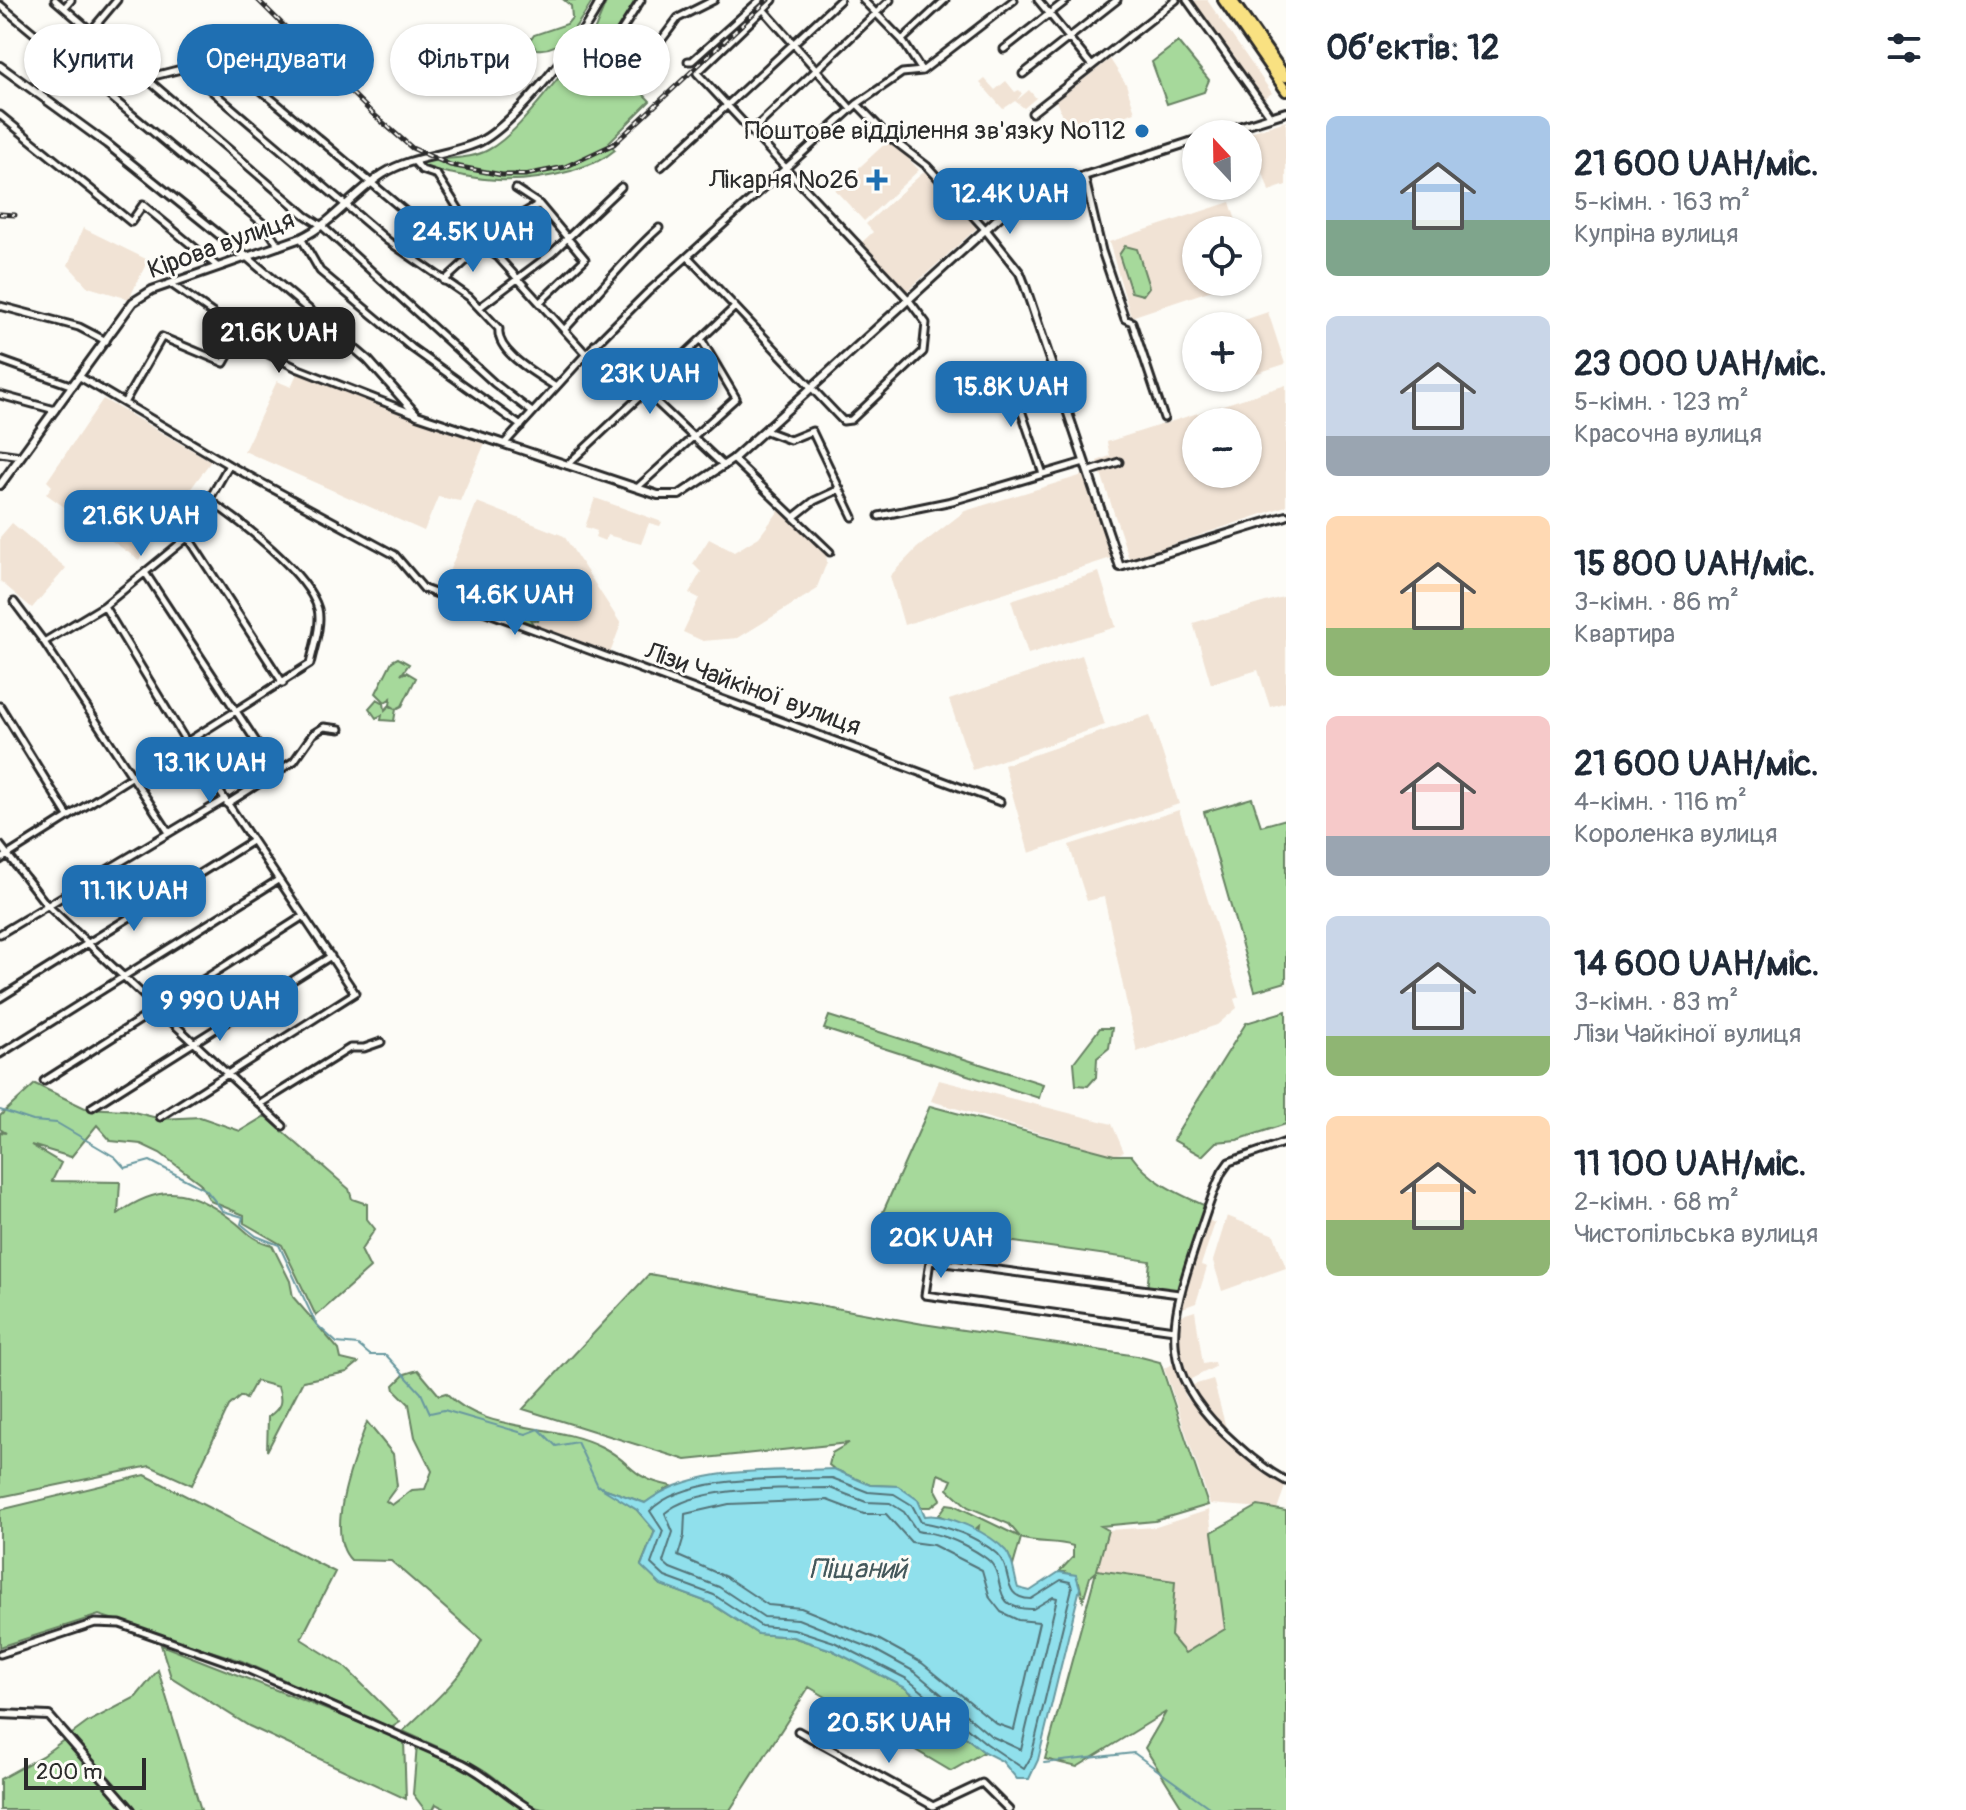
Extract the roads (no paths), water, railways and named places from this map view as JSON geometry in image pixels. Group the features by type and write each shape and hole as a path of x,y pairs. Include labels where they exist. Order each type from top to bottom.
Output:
{"main road":[{"name":"Кірова вулиця","path":"0,485 133,302 170,283 301,238 322,226 372,183 414,161 468,147 496,130 581,37 601,0"},
{"path":"1223,0 1286,91"},
{"path":"1232,0 1286,77"},
{"path":"0,66 24,84"},
{"path":"41,96 117,152 247,257 368,360 417,415 658,495 679,495 733,459 985,229 1027,198 1084,175 1182,144"},
{"path":"1261,120 1286,112"},
{"path":"985,229 1020,273 1120,567 1286,516"},
{"path":"0,1714 39,1713 49,1716 131,1810"}],"street":[{"path":"55,0 83,24"},
{"path":"65,7 71,0"},
{"path":"98,24 117,0"},
{"path":"626,24 641,0"},
{"path":"670,29 678,18 714,0"},
{"path":"689,258 843,421 851,420 923,352 926,323 908,299 697,73 773,0"},
{"path":"661,167 840,0"},
{"path":"863,0 902,40 922,71"},
{"path":"752,131 890,0"},
{"path":"902,40 945,0"},
{"path":"503,445 595,344 851,109 902,73 922,71 1014,0"},
{"path":"1038,0 1092,66"},
{"path":"1004,49 1067,0"},
{"path":"1023,74 1117,0"},
{"path":"1032,113 1176,0"},
{"path":"1187,0 1271,117"},
{"path":"688,61 692,61 757,1"},
{"path":"0,5 24,24"},
{"path":"763,9 815,72 851,109"},
{"path":"161,74 185,68 388,241 480,307 499,329 497,337 502,347 556,387"},
{"path":"161,91 322,226 494,383 532,412"},
{"path":"111,96 265,225 279,246"},
{"path":"268,96 468,259"},
{"path":"857,104 889,137 927,166 985,229"},
{"path":"0,115 131,222 143,205 218,267"},
{"path":"414,161 422,170 437,175 482,246 498,257 586,354"},
{"path":"1084,175 1106,262 1125,319 1132,322 1164,418"},
{"path":"480,307 552,253 621,187"},
{"path":"516,189 539,204 564,239 585,259 540,302"},
{"path":"478,240 539,204"},
{"path":"564,330 624,267 633,251 659,228"},
{"path":"301,238 320,271 412,348 521,426"},
{"path":"444,281 482,246"},
{"path":"170,283 241,333 254,347 299,369 417,415"},
{"path":"0,306 79,327 106,341"},
{"path":"567,465 643,390 735,307"},
{"path":"124,403 162,337 224,363 241,333"},
{"path":"637,488 736,398 701,338"},
{"path":"595,344 724,466"},
{"path":"0,360 73,386"},
{"path":"1009,375 1043,474"},
{"name":"Лізи Чайкіної вулиця","path":"80,377 229,465 395,555 424,589 1000,802"},
{"path":"0,395 55,410"},
{"path":"766,431 790,440 812,431 853,517"},
{"path":"0,453 21,456"},
{"path":"733,459 830,552"},
{"path":"879,516 952,501 1084,462"},
{"path":"1088,472 1119,462"},
{"path":"44,642 104,606 188,537 229,465"},
{"path":"794,517 814,501 840,489"},
{"path":"0,860 310,664 319,613 310,593 246,525 210,501"},
{"path":"188,537 283,683"},
{"path":"146,574 257,743"},
{"path":"14,602 44,642 168,831"},
{"path":"104,606 187,743 302,917 355,989 351,998 160,1117"},
{"path":"0,706 68,816"},
{"path":"0,934 168,831 226,802 294,761 313,734 324,727 340,729"},
{"path":"0,998 252,841"},
{"path":"0,845 46,904 283,1126"},
{"path":"0,1054 278,880"},
{"path":"44,1081 302,917"},
{"path":"92,1107 331,956"},
{"path":"260,1104 350,1048 364,1048 381,1042"},
{"path":"1286,1142 1229,1162 1222,1172 1179,1294 1174,1330 1176,1357 1193,1400 1242,1451 1286,1481"},
{"path":"1174,1330 925,1295 928,1273 930,1261 1179,1294"},
{"path":"0,1654 95,1623 120,1624 242,1667 462,1763 484,1774 509,1797 532,1810"},
{"path":"798,1731 933,1806 982,1783 1009,1810"}],"water":[{"name":"Піщаний","path":"834,1469 870,1485 898,1486 918,1500 925,1516 956,1521 990,1538 1009,1555 1018,1588 1030,1591 1059,1572 1076,1575 1080,1588 1038,1760 1029,1779 1017,1779 1002,1761 984,1752 904,1687 832,1650 793,1637 758,1634 710,1603 661,1585 641,1566 655,1531 637,1510 598,1486 645,1503 665,1490 711,1476 736,1472"}],"waterway":[{"path":"0,1110 33,1121 57,1123 115,1157 125,1168 150,1161 206,1190 223,1211 243,1217 241,1224 256,1236 279,1245 316,1324 337,1343 358,1345 370,1355 386,1355 421,1393 430,1413 444,1410 526,1434 539,1429 556,1446 577,1442 598,1486"},
{"path":"1044,1763 1134,1753 1213,1810"}],"railway":[{"path":"258,0 372,113 412,148 450,165 502,175 525,175 565,167 614,144 768,0"},
{"path":"0,214 15,215"}],"place":[{"name":"Поштове відділення зв'язку №112","path":"1142,131"},
{"name":"Лікарня №26","path":"877,180"}]}
